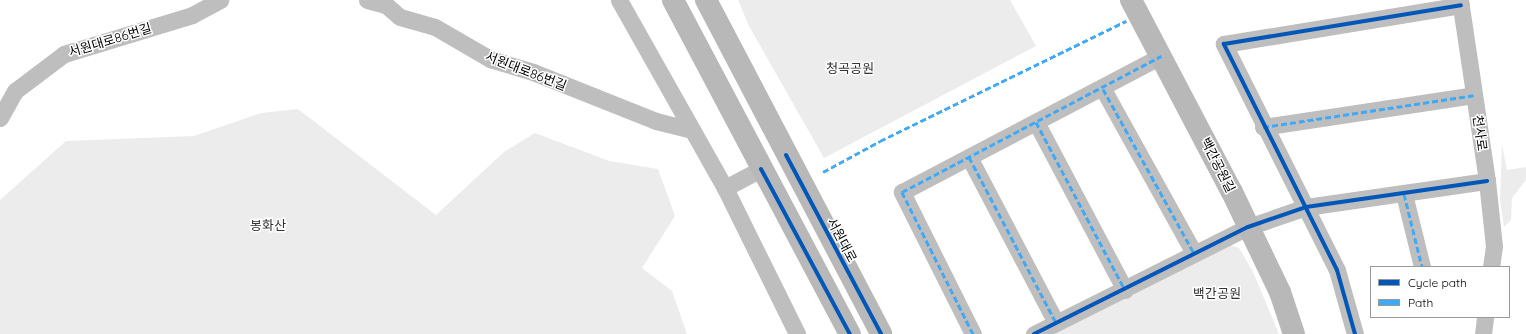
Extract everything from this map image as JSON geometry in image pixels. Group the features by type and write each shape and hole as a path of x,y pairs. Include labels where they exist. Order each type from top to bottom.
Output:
{"street":[{"name":"서원대로86번길","path":"0,118 15,91 64,54 192,15 220,0"},
{"name":"서원대로86번길","path":"366,0 386,5 400,17 435,27 490,60 532,72 656,121 692,130"},
{"path":"619,0 725,188 797,334"},
{"path":"673,0 761,169 850,334"},
{"name":"서원대로","path":"706,0 786,155 882,334"},
{"name":"백간공원길","path":"1131,0 1161,56 1280,292 1294,334"},
{"path":"1355,334 1336,270 1306,207 1263,128 1224,44 1461,3"},
{"name":"천사로","path":"1461,3 1487,181 1494,246 1491,266"},
{"path":"973,334 902,192 1103,89 1161,56"},
{"path":"1103,89 1194,253"},
{"path":"1263,128 1474,95"},
{"path":"1036,122 1126,290"},
{"path":"725,188 786,155"},
{"path":"969,157 1056,323"},
{"path":"1034,334 1126,290 1194,253 1248,227 1306,207 1487,181"},
{"path":"1404,194 1422,266"},
{"path":"1483,334 1485,318"}],"green space":[{"name":"청곡공원","path":"738,0 1010,0 1036,46 824,158 749,26"},
{"name":"봉화산","path":"298,109 436,215 504,152 535,133 609,161 658,169 675,216 642,268 672,291 687,334 0,334 0,200 66,141 194,136 261,113"},
{"path":"1502,145 1507,170 1526,167 1526,180 1512,198 1511,220 1504,227 1500,199"},
{"name":"백간공원","path":"1231,245 1239,248 1253,272 1279,334 1047,334 1223,246"}],"marked path":[{"path":"823,172 880,141 1126,21"},
{"path":"973,334 902,192 1161,56"},
{"path":"1103,89 1194,253"},
{"path":"1263,127 1474,95"},
{"path":"1036,122 1125,290"},
{"path":"969,157 1056,323"},
{"path":"1404,194 1422,266"}],"cycle path":[{"path":"1355,334 1337,270 1224,44 1461,5"},
{"path":"786,155 881,334"},
{"path":"761,169 850,334"},
{"path":"1034,334 1248,227 1306,207 1487,181"}]}
